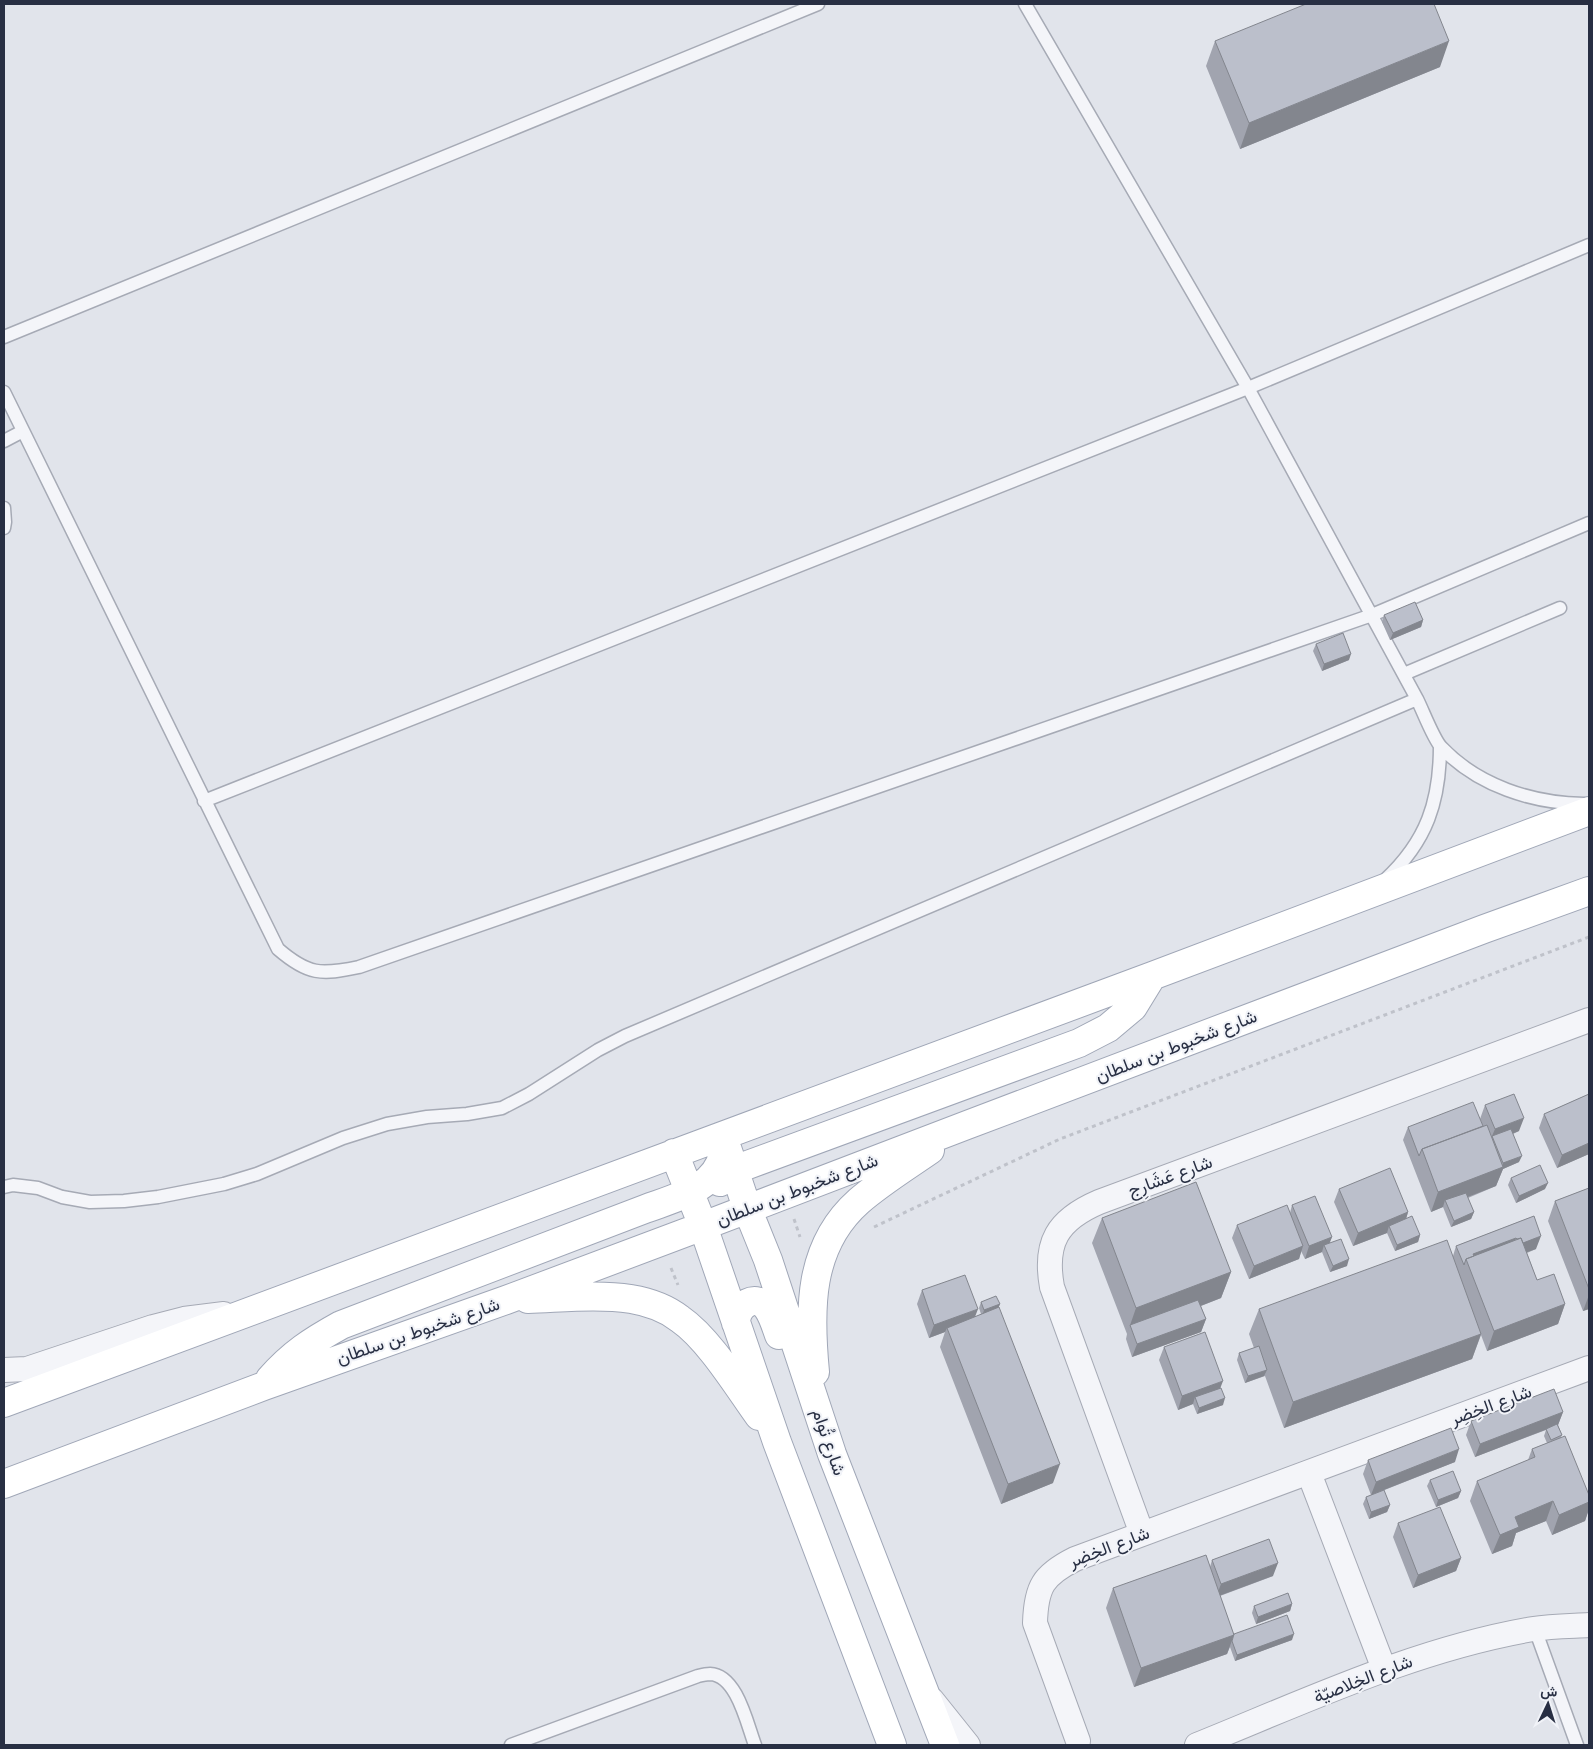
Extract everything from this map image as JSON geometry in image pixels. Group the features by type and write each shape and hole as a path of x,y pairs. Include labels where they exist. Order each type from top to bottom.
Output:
{"main road":[{"path":"4,1403 1152,976 1589,811"},
{"name":"شارع شخبوط بن سلطان","path":"4,1484 264,1386 506,1300 1484,929 1589,891"},
{"path":"703,1226 705,1210 711,1194 721,1181 734,1170 1079,1044 1108,1028 1133,1007 1152,976"},
{"path":"832,1454 816,1378 812,1342 816,1277 824,1248 837,1225 858,1202 967,1125"},
{"path":"264,1386 286,1361 312,1341 341,1325 689,1192 705,1184 716,1170 723,1153 723,1136"},
{"name":"شارع تُوام","path":"723,1136 747,1208 768,1260 832,1454 945,1745"},
{"path":"674,1153 703,1226 777,1442 892,1745"},
{"path":"506,1300 607,1297 631,1299 667,1310 689,1325 715,1356 777,1442"},
{"path":"736,1323 736,1316 744,1304 758,1302 769,1310 813,1427 832,1454"}],"street":[{"name":"شارع عَشَارِج","path":"1142,1534 1052,1287 1049,1259 1052,1246 1059,1231 1070,1218 1099,1202 1589,1020"},
{"path":"4,1370 27,1369 153,1327 184,1319 248,1312"},
{"name":"شارع الخِضِر","path":"1078,1740 1035,1623 1035,1602 1043,1584 1057,1568 1075,1559 1589,1368"},
{"path":"1309,1473 1384,1669"},
{"name":"شارع الخِلاصيّة","path":"1197,1745 1384,1669 1478,1640 1535,1629 1589,1625"},
{"path":"925,1690 968,1745"}],"lane":[{"path":"4,337 818,4"},
{"path":"1026,4 1248,388 1404,674 1440,746 1477,775 1497,786 1542,800 1564,804 1589,804"},
{"path":"204,801 1248,388 1589,245"},
{"path":"4,392 278,949 294,963 313,971 335,972 359,967 1372,615 1589,524"},
{"path":"4,441 23,431"},
{"path":"4,508 4,528"},
{"path":"1404,674 1560,608"},
{"path":"4,1187 13,1185 38,1188 62,1197 90,1202 124,1201 191,1192 257,1174 343,1138 387,1124 426,1117 467,1114 502,1108 529,1094 598,1050 625,1036 1417,699"},
{"path":"1372,892 1408,856 1421,836 1437,793 1440,746"},
{"path":"1535,1629 1577,1745"},
{"path":"511,1745 698,1676 709,1674 720,1676 729,1683 736,1694 755,1745"}],"path":[{"path":"869,1229 1060,1139 1589,937"}],"building":[{"path":"1306,4 1434,4 1449,41 1249,123 1215,41"},
{"path":"1415,602 1423,620 1393,633 1384,615"},
{"path":"1343,633 1351,654 1324,664 1316,644"},
{"path":"1514,1094 1524,1118 1495,1129 1485,1105"},
{"path":"1589,1094 1589,1143 1562,1155 1544,1114"},
{"path":"1473,1102 1483,1126 1422,1149 1419,1156 1408,1127"},
{"path":"1487,1125 1503,1167 1438,1192 1422,1149"},
{"path":"1511,1129 1522,1156 1503,1163 1492,1136"},
{"path":"1540,1165 1548,1183 1519,1196 1511,1178"},
{"path":"1390,1168 1408,1212 1358,1233 1339,1189"},
{"path":"1196,1182 1231,1272 1136,1308 1102,1218"},
{"path":"1589,1188 1589,1289 1555,1201"},
{"path":"1466,1193 1474,1212 1454,1221 1445,1200"},
{"path":"1315,1196 1332,1237 1309,1246 1292,1205"},
{"path":"1287,1205 1303,1246 1254,1266 1237,1225"},
{"path":"1412,1216 1420,1235 1397,1245 1389,1226"},
{"path":"1534,1216 1541,1236 1523,1243 1521,1238 1516,1238 1473,1254 1474,1256 1466,1259 1464,1265 1456,1246"},
{"path":"1521,1238 1537,1280 1554,1274 1565,1304 1494,1331 1466,1259"},
{"path":"1341,1239 1349,1259 1333,1266 1324,1245"},
{"path":"1447,1240 1481,1334 1293,1402 1259,1309"},
{"path":"965,1275 978,1309 934,1325 922,1290"},
{"path":"996,1296 1000,1304 984,1310 981,1302"},
{"path":"1198,1300 1206,1319 1137,1344 1130,1325"},
{"path":"999,1307 1060,1464 1008,1484 947,1328"},
{"path":"1205,1332 1223,1381 1182,1396 1164,1347"},
{"path":"1259,1346 1267,1370 1248,1376 1239,1353"},
{"path":"1221,1388 1225,1398 1199,1408 1195,1397"},
{"path":"1554,1389 1563,1412 1480,1444 1471,1421"},
{"path":"1557,1424 1562,1435 1551,1440 1546,1429"},
{"path":"1451,1428 1459,1449 1376,1482 1368,1460"},
{"path":"1565,1436 1589,1495 1589,1502 1559,1515 1553,1501 1515,1517 1519,1527 1500,1535 1477,1481 1535,1457 1532,1449"},
{"path":"1453,1471 1461,1491 1438,1500 1430,1480"},
{"path":"1384,1490 1390,1505 1371,1512 1366,1497"},
{"path":"1440,1507 1461,1558 1418,1575 1398,1523"},
{"path":"1269,1539 1278,1563 1221,1584 1212,1560"},
{"path":"1206,1555 1234,1635 1141,1668 1113,1588"},
{"path":"1288,1593 1292,1604 1258,1617 1254,1606"},
{"path":"1287,1615 1294,1634 1237,1655 1232,1641 1234,1634"}]}
